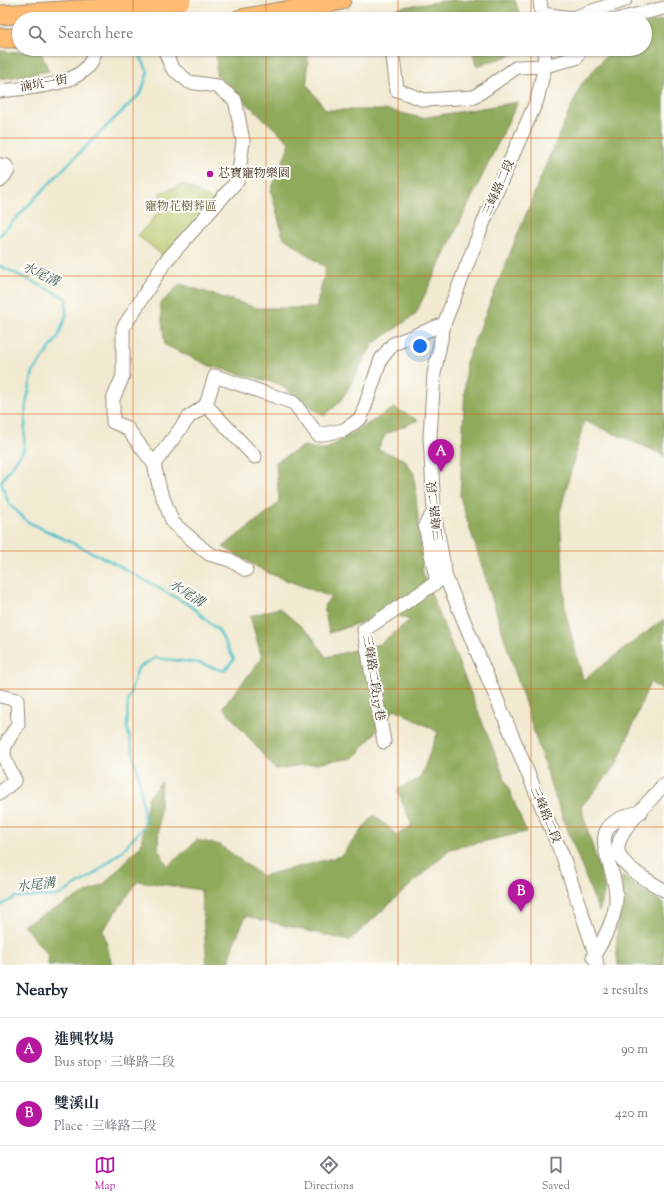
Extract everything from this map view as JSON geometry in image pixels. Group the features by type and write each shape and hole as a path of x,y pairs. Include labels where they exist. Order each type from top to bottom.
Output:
{"highway":[{"path":"47,12 140,6 182,0"},
{"path":"280,12 341,0"},
{"path":"0,15 12,14"},
{"path":"0,38 12,38"}],"street":[{"path":"83,0 86,12"},
{"path":"146,0 150,12"},
{"path":"589,12 625,0"},
{"path":"648,12 664,8"},
{"path":"541,9 551,12"},
{"name":"湳坑一街","path":"0,91 70,80 85,69 94,56"},
{"path":"167,56 172,68 189,82 217,86 235,100 243,141 238,180 165,262 122,328 123,376 114,399 113,422 127,428 154,464 160,490 173,524 209,554 230,560 246,570"},
{"path":"393,56 397,90 424,100 474,97 517,67 545,66 576,58 577,56"},
{"name":"三峰路二段","path":"544,56 545,66 538,100 488,211 444,324 434,374 430,436 434,512 446,578 563,857 596,959"},
{"path":"545,66 549,56"},
{"path":"0,165 6,166 8,171 0,181"},
{"path":"154,464 189,417 206,405 215,376 294,403 318,435 344,430 361,418 381,359 393,344 444,324"},
{"path":"206,405 255,457"},
{"name":"三峰路二段137巷","path":"384,742 364,630 437,582 425,525 434,512"},
{"path":"0,696 18,700 18,725 5,741 2,757 15,780 0,793"},
{"path":"664,784 620,839 618,851 624,861 634,871 664,890"},
{"path":"588,965 596,959 609,927 616,902 615,887 603,842 609,827 623,815 641,812"}],"green space":[{"path":"452,0 515,0 519,12 392,12 397,8"},
{"path":"664,20 664,457 655,451 584,421 560,513 565,611 583,680 664,619 664,692 650,682 617,764 581,807 605,889 599,912 552,789 460,497 466,362 549,157 581,85 606,56 652,56 652,23"},
{"path":"0,51 12,52 12,56 42,56 49,71 0,79"},
{"path":"217,56 308,56 307,85 326,110 388,110 422,118 518,102 415,315 373,344 341,401 324,416 279,384 210,366 165,345 160,304 180,284 257,308 316,308 326,268 283,237 271,190 290,143 216,75"},
{"path":"474,56 508,56 476,66"},
{"name":"寵物花樹葬區","path":"184,184 214,201 165,257 138,236 161,209 160,193"},
{"path":"394,408 418,420 386,434 378,449 405,460 414,474 423,573 526,832 450,849 349,941 246,916 233,945 229,965 207,965 201,890 138,881 103,930 112,965 48,965 48,955 23,925 104,884 141,845 148,798 161,782 158,849 168,866 197,840 220,845 262,876 341,856 374,815 397,835 412,825 397,790 420,778 438,732 395,709 354,758 276,770 223,707 262,658 250,616 279,608 310,634 326,657 380,644 410,620 390,613 329,633 324,606 331,597 268,573 223,547 279,503 276,462 304,446 325,450"},
{"path":"622,876 664,904 664,965 618,965 616,949"}],"waterway":[{"name":"水尾溝","path":"0,235 73,159 141,93 148,72 140,56"},
{"name":"水尾溝","path":"0,266 66,298 66,316 58,337 33,372 26,404 24,449 1,482 9,504 28,522 108,560 191,606 219,631 234,659 224,671 199,663 155,658 138,668 128,701 127,727 140,784 145,825 121,852 93,875 58,896 16,897 0,906"}],"place":[{"name":"芯寶寵物樂園","path":"210,174"},
{"name":"進興牧場","path":"441,472"},
{"name":"雙溪山","path":"521,912"}]}
